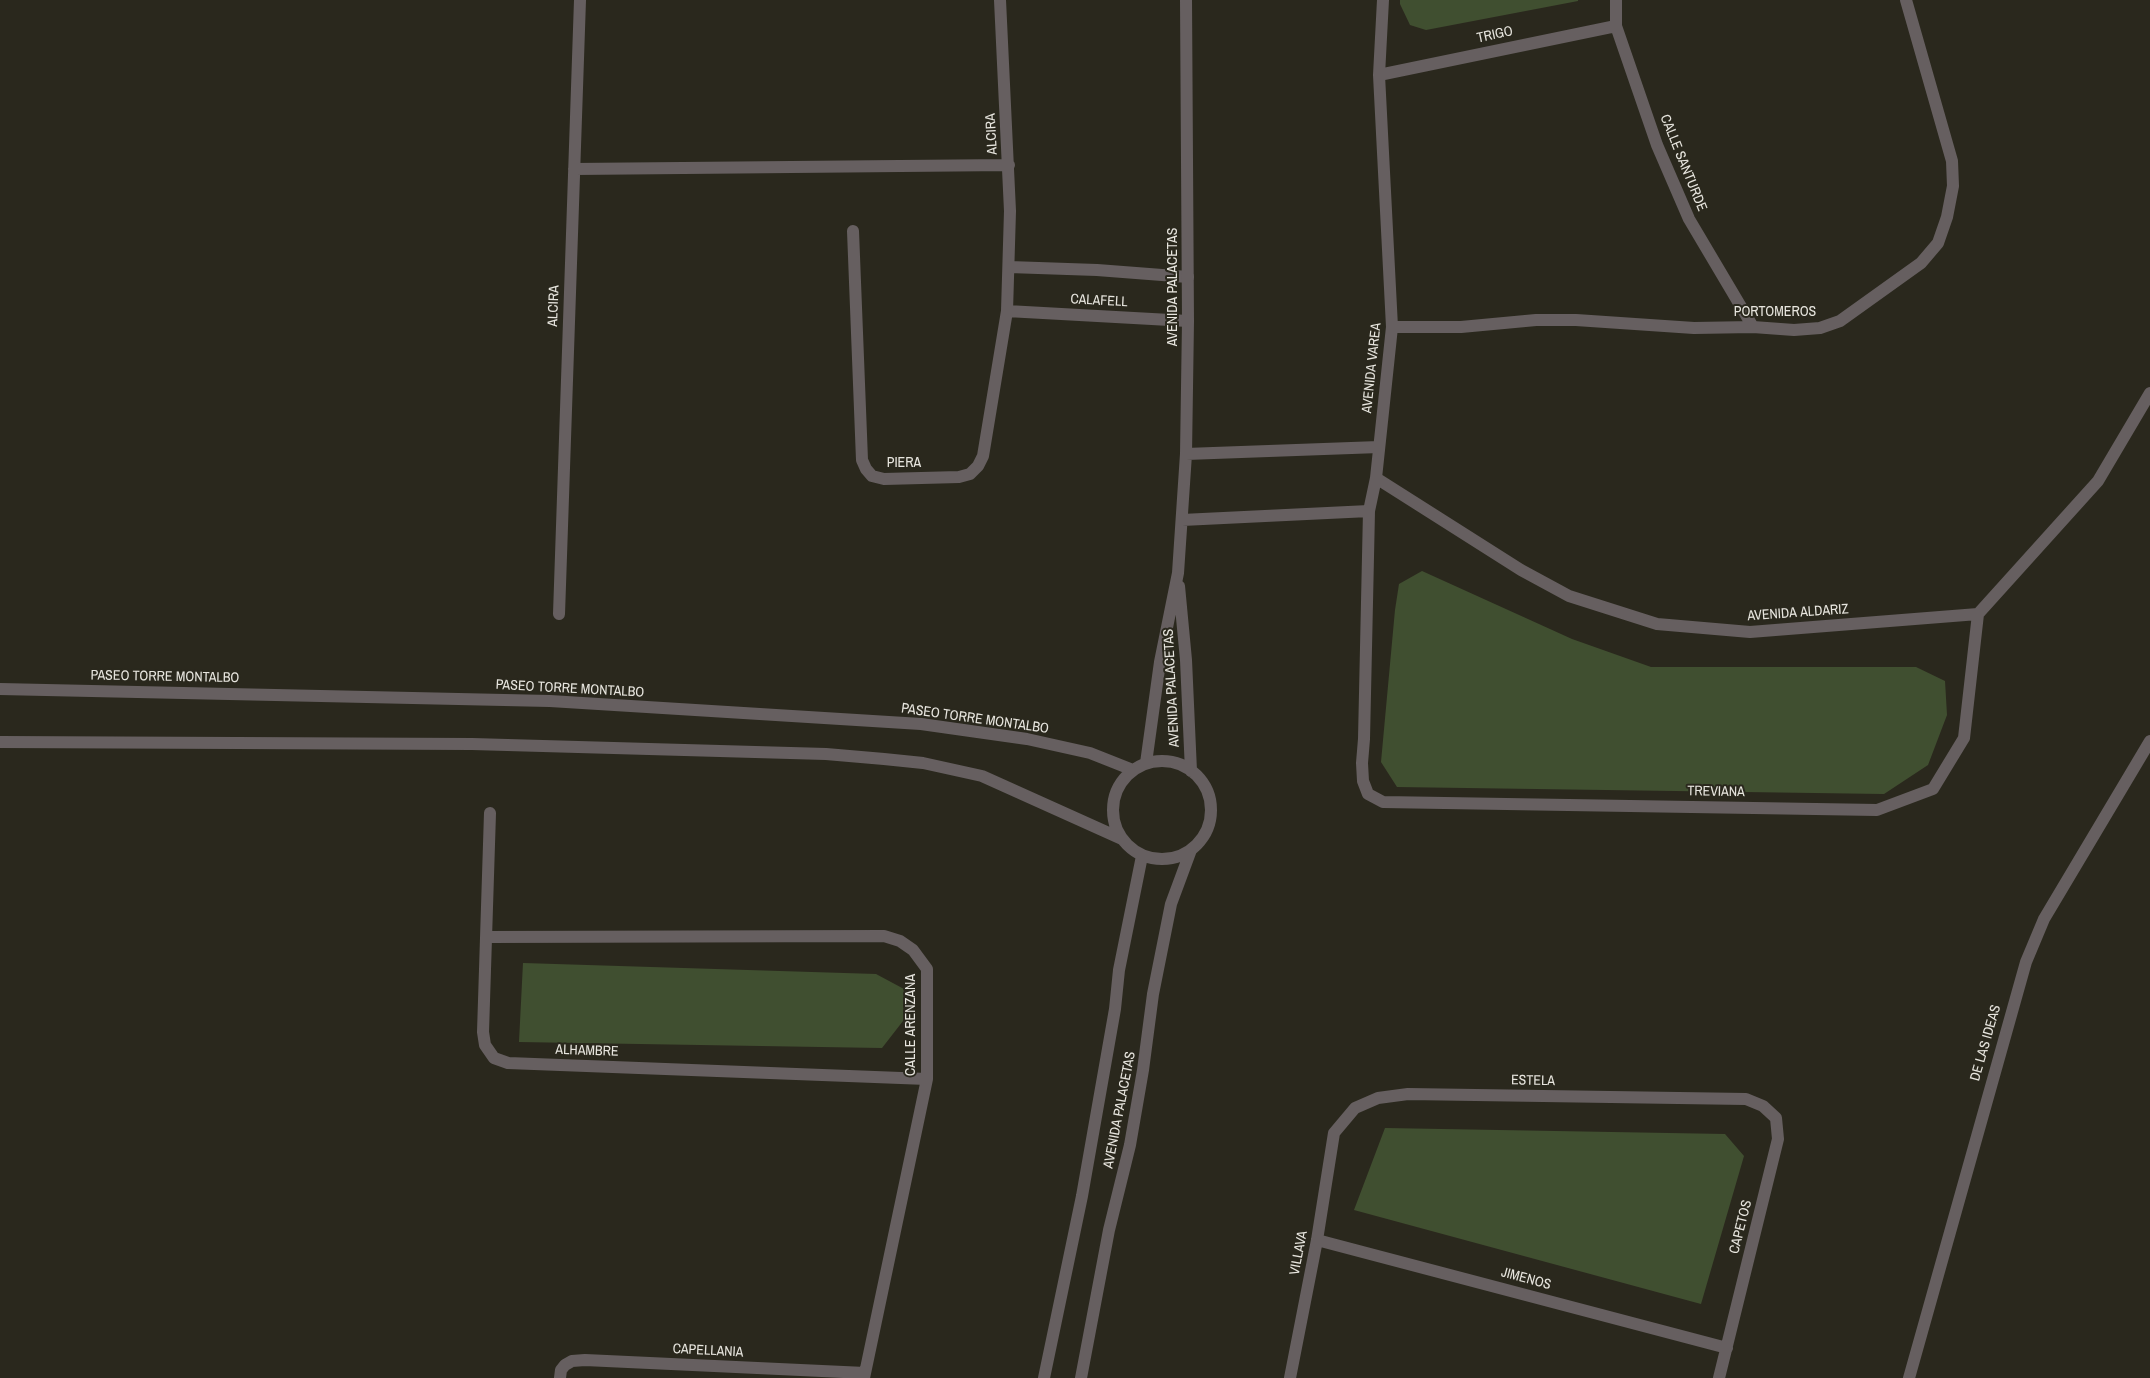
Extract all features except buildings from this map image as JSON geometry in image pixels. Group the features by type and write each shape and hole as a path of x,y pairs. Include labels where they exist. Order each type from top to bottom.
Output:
{"street":[{"name":"ALCIRA","path":"559,614 580,0"},
{"name":"ALCIRA","path":"1000,0 1009,165 1009,267"},
{"name":"AVENIDA PALACETAS","path":"1146,763 1160,662 1178,573 1186,454 1188,277 1186,0"},
{"name":"AVENIDA VAREA","path":"1364,738 1368,510 1376,478 1392,327 1380,75 1383,0"},
{"name":"CALLE SANTURDE","path":"1616,0 1616,26 1657,145 1689,219 1753,327"},
{"name":"PORTOMEROS","path":"1392,327 1461,327 1536,320 1576,320 1694,328 1753,327 1794,330 1820,328 1840,322 1921,263 1938,243 1947,217 1952,186 1952,161 1906,0"},
{"name":"TRIGO","path":"1380,75 1616,26"},
{"path":"574,169 1009,165"},
{"name":"PIERA","path":"853,231 862,460 872,476 884,478 959,477 970,474 978,466 986,443 1007,311 1009,267"},
{"path":"1009,267 1097,270 1188,277"},
{"name":"CALAFELL","path":"1007,311 1188,321"},
{"path":"1978,614 2098,481 2150,392"},
{"path":"1186,454 1379,447"},
{"name":"AVENIDA ALDARIZ","path":"1376,478 1521,570 1569,596 1657,624 1750,632 1978,614"},
{"path":"1182,520 1368,510"},
{"name":"AVENIDA PALACETAS","path":"1178,573 1186,660 1191,771"},
{"name":"TREVIANA","path":"1364,738 1362,780 1368,794 1383,802 1877,810 1933,789 1964,738 1978,614"},
{"name":"PASEO TORRE MONTALBO","path":"0,689 550,701 921,724 1027,739 1090,753 1133,770"},
{"name":"DE LAS IDEAS","path":"1909,1378 2026,962 2044,919 2150,741"},
{"path":"0,742 472,744 826,754 884,759 923,763 982,776 1122,839 1142,856 1167,860 1191,850 1200,842 1207,830 1212,804 1202,780 1177,762 1167,760 1146,763 1133,770 1124,778 1113,802 1116,828 1122,839"},
{"name":"ALHAMBRE","path":"490,813 483,1032 486,1045 494,1058 508,1063 927,1079"},
{"name":"AVENIDA PALACETAS","path":"1081,1378 1109,1230 1130,1145 1144,1070 1153,994 1171,904 1191,850"},
{"name":"AVENIDA PALACETAS","path":"1044,1378 1082,1196 1115,1009 1119,970 1142,856"},
{"name":"CALLE ARENZANA","path":"487,937 884,936 900,941 913,950 927,969 927,1079 864,1376"},
{"name":"ESTELA","path":"1334,1132 1355,1108 1378,1098 1408,1094 1746,1099"},
{"name":"CAPETOS","path":"1719,1378 1778,1139 1776,1118 1763,1106 1746,1099"},
{"name":"VILLAVA","path":"1290,1378 1317,1240 1334,1132"},
{"name":"JIMENOS","path":"1317,1240 1727,1348"},
{"name":"CAPELLANIA","path":"560,1378 561,1370 565,1365 572,1361 585,1360 864,1376"}],"green space":[{"path":"1400,0 1578,1 1426,30 1410,25"},
{"path":"1422,571 1572,639 1651,667 1916,667 1945,681 1947,715 1928,765 1884,794 1397,787 1381,762 1395,610 1399,584"},
{"path":"523,963 876,974 904,989 903,1021 882,1048 519,1042"},
{"path":"1385,1128 1725,1134 1744,1156 1701,1304 1354,1210"}]}
